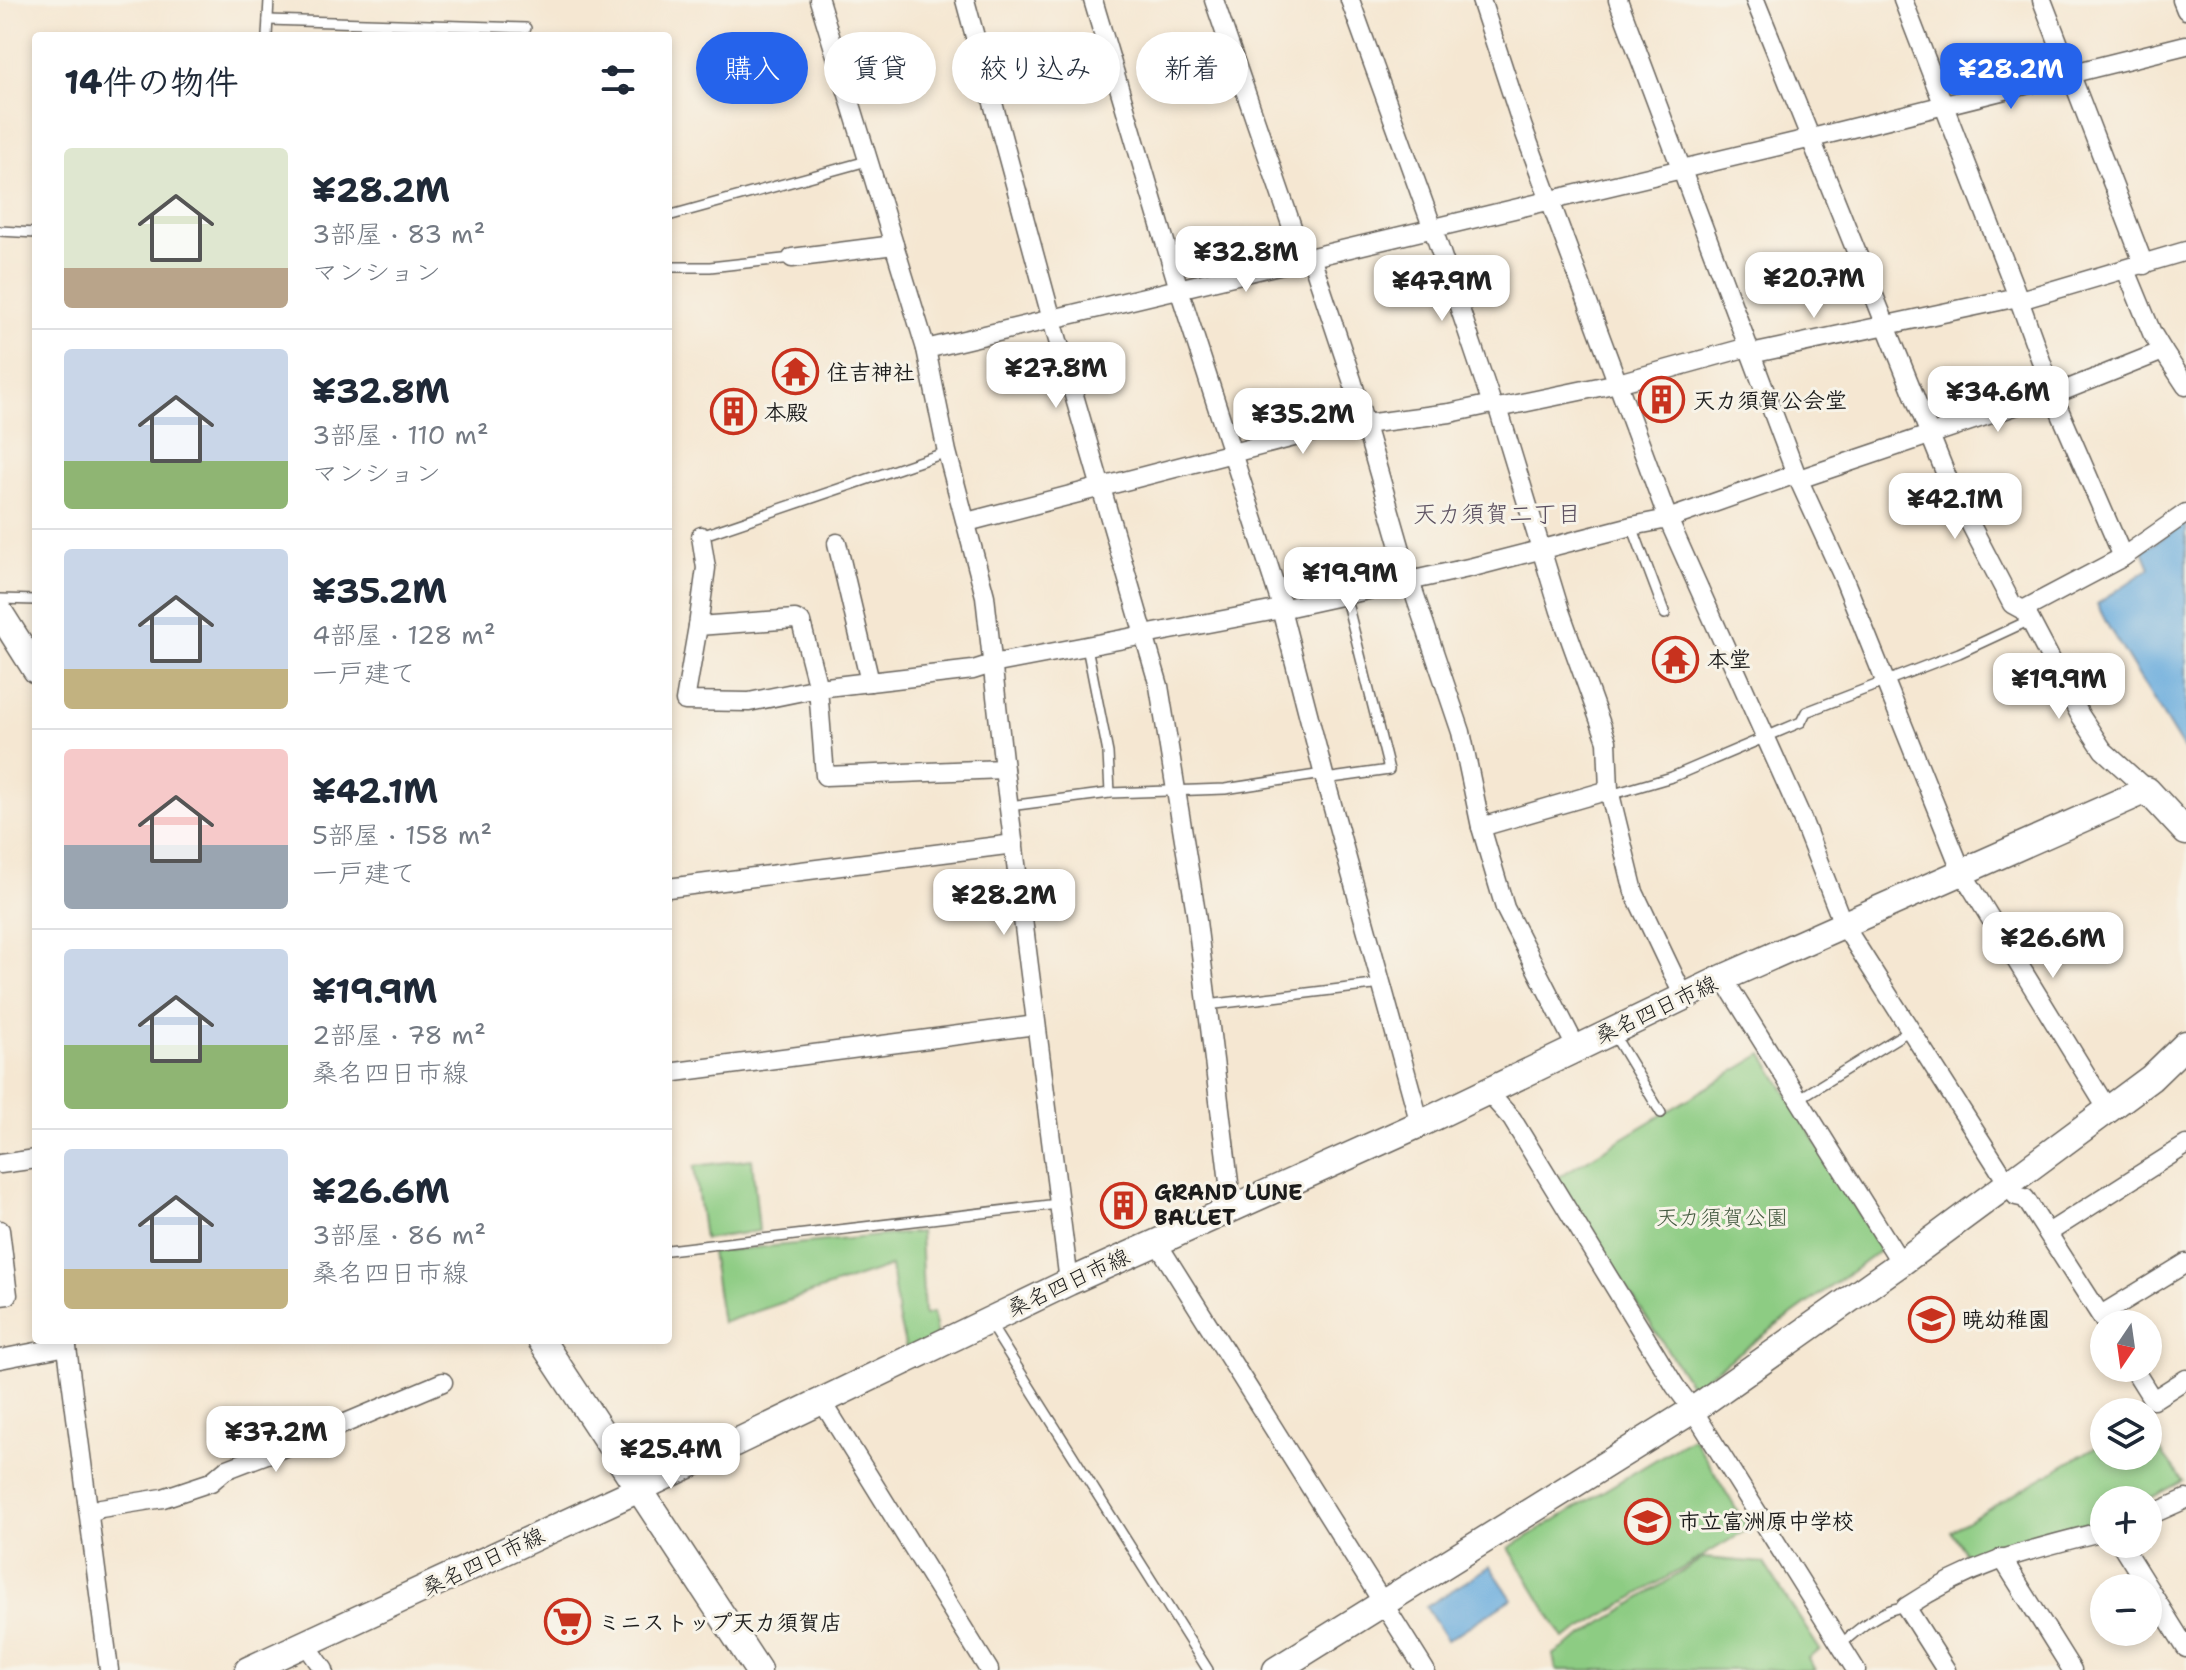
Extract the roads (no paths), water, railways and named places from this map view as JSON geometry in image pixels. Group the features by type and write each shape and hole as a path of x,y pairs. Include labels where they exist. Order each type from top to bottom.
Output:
{"main road":[{"path":"0,613 32,664"},
{"path":"2147,790 2186,832"},
{"name":"桑名四日市線","path":"248,1670 639,1489 1156,1241 1420,1124 1723,978 2147,790"},
{"path":"1276,1670 1693,1410 1901,1263 2108,1110 2151,1078 2186,1044"},
{"path":"544,1344 758,1670"}],"street":[{"path":"819,0 926,349 947,452 985,596 1069,1282"},
{"path":"965,0 1052,320 1100,488 1147,636 1159,686 1178,792 1232,1207"},
{"path":"1093,0 1179,289 1283,608 1324,776 1420,1124"},
{"path":"1214,0 1364,422 1410,581 1461,732 1481,827 1505,908 1576,1047"},
{"path":"1350,0 1495,406 1540,549 1607,741 1609,792 1634,892 1684,997"},
{"path":"1481,0 1523,128 1668,519 1800,814 1843,924 2016,1196 2025,1198 2097,1310"},
{"path":"1618,0 1798,476 1844,579 1962,872 2108,1110"},
{"path":"1755,0 1951,487 2012,604 2026,615 2080,715 2103,750 2147,790"},
{"path":"1903,0 2053,394 2123,557"},
{"path":"2042,0 2135,268 2152,333 2186,386"},
{"path":"2182,0 2186,10"},
{"path":"926,349 1943,107 2186,45"},
{"path":"792,258 894,245"},
{"path":"967,522 1233,452 1364,422 1450,413 1618,383 1749,350 1885,327 2019,298 2135,268 2186,251"},
{"path":"701,536 706,568 685,701 749,702 818,688 973,670 1147,636 1410,581 1668,519 2053,394 2163,351"},
{"path":"2026,615 2123,557 2186,513"},
{"path":"837,543 870,682"},
{"path":"698,626 795,619 801,622 818,688 825,776 1004,769"},
{"path":"1481,827 1609,792"},
{"path":"672,887 1014,844"},
{"path":"1723,978 1901,1263"},
{"path":"672,1072 1036,1025"},
{"path":"1486,1090 1512,1119 1675,1386 1856,1670"},
{"path":"2048,1233 2186,1145"},
{"path":"0,1164 32,1160"},
{"path":"0,1230 8,1295 0,1296"},
{"path":"1156,1241 1425,1670"},
{"path":"2118,1310 2186,1263"},
{"path":"0,1359 63,1344"},
{"path":"67,1344 109,1670"},
{"path":"2142,1382 2153,1400 2186,1379"},
{"path":"89,1513 101,1508 163,1498 211,1482 225,1470 337,1428 443,1382"},
{"path":"822,1401 989,1670"},
{"path":"2162,1510 2186,1499"},
{"path":"1946,1670 1906,1607 1940,1584 2002,1558 2090,1535"},
{"path":"2002,1558 2072,1670"},
{"path":"2130,1558 2186,1648"},
{"path":"305,1643 324,1670"}],"lane":[{"path":"267,32 269,0"},
{"path":"268,20 449,31 526,28"},
{"path":"672,215 867,161"},
{"path":"0,231 32,233"},
{"path":"672,267 710,267 792,258"},
{"path":"701,536 947,452"},
{"path":"1632,526 1665,614"},
{"path":"1009,806 1110,793 1225,789 1389,770 1345,595"},
{"path":"0,599 32,600"},
{"path":"1609,792 1672,777 1801,722 1806,712 1959,653 2026,615"},
{"path":"1087,647 1108,753 1110,793"},
{"path":"1207,1005 1382,984"},
{"path":"1612,1030 1661,1113"},
{"path":"1800,1098 1910,1030"},
{"path":"672,1250 1058,1204"},
{"path":"988,1320 1208,1670"},
{"path":"1840,1645 1854,1632 1895,1607 1906,1607"}],"water":[{"path":"2186,522 2186,753 2097,604 2150,568 2143,551"},
{"path":"1490,1566 1512,1599 1447,1640 1426,1607"}],"place":[{"name":"住吉神社","path":"796,372"},
{"name":"天カ須賀公会堂","path":"1662,400"},
{"name":"本殿","path":"733,412"},
{"name":"本堂","path":"1676,659"},
{"name":"GRAND LUNE BALLET","path":"1123,1205"},
{"name":"暁幼稚園","path":"1931,1319"},
{"name":"市立富洲原中学校","path":"1647,1521"},
{"name":"ミニストップ天カ須賀店","path":"567,1622"}],"district":[{"name":"天カ須賀二丁目","path":"1497,514"}],"park label":[{"name":"天カ須賀公園","path":"1722,1217"}]}
